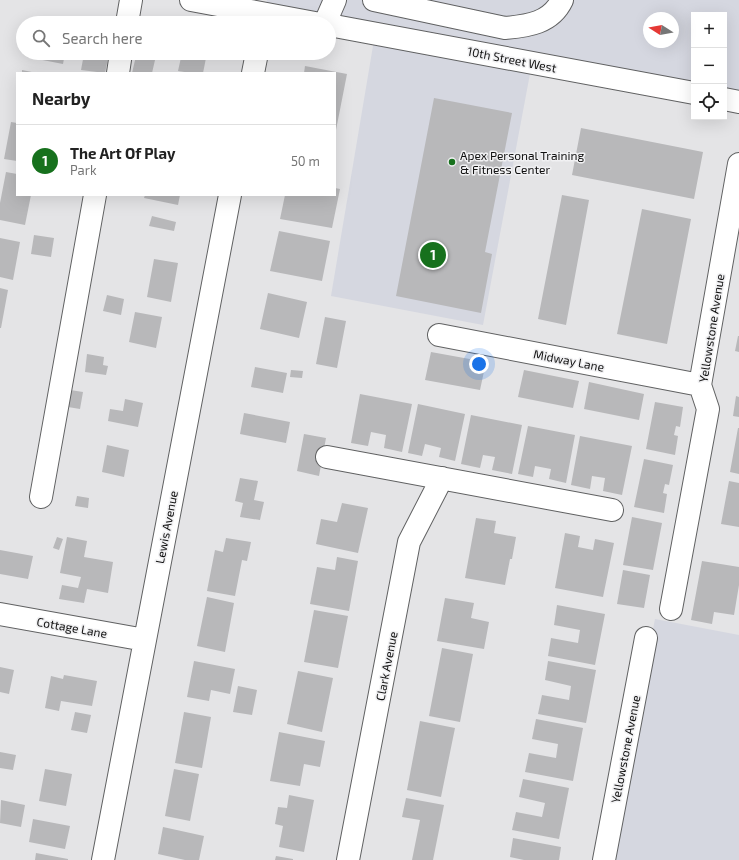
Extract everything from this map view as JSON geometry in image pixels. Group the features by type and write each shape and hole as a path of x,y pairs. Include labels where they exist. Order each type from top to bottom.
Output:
{"street":[{"path":"128,16 131,0"},
{"path":"191,0 283,16"},
{"path":"328,16 335,0"},
{"path":"374,0 505,28 527,26 549,17 562,0"},
{"name":"10th Street West","path":"336,26 691,92"},
{"path":"118,72 120,60"},
{"path":"253,72 256,60"},
{"path":"727,100 739,102"},
{"name":"Yellowstone Avenue","path":"671,609 708,409 700,385 739,164"},
{"path":"41,497 95,196"},
{"name":"Lewis Avenue","path":"103,860 230,196"},
{"name":"Midway Lane","path":"439,335 700,385"},
{"path":"327,457 612,510"},
{"name":"Clark Avenue","path":"348,860 410,542 442,478"},
{"name":"Cottage Lane","path":"0,614 145,640"},
{"name":"Yellowstone Avenue","path":"604,860 646,638"}],"shaded area":[{"path":"267,0 739,0 739,102 727,100 727,12 691,12 691,92 532,63 483,325 331,296 375,34 336,27 336,16 275,16 264,14"},
{"path":"655,619 739,635 739,860 608,860"}],"building":[{"path":"42,60 64,60 63,64"},
{"path":"83,60 108,60 105,72 81,70"},
{"path":"135,60 155,60 152,72 132,72"},
{"path":"180,60 206,60 203,72 178,71"},
{"path":"305,66 347,74 336,130 336,72 304,72"},
{"path":"434,98 512,113 485,252 492,254 481,313 396,296"},
{"path":"11,122 16,123 16,161 4,159"},
{"path":"581,128 703,152 694,199 572,175"},
{"path":"6,172 16,174 16,196 31,196 25,225 0,220 0,203"},
{"path":"336,188 340,189 332,228 280,219 285,196 336,196"},
{"path":"562,195 589,200 566,325 538,319"},
{"path":"145,196 180,196 178,205 144,198"},
{"path":"642,209 691,219 667,344 617,334"},
{"path":"152,216 176,222 174,231 149,226"},
{"path":"279,231 330,241 322,281 270,271"},
{"path":"34,235 54,238 51,257 31,254"},
{"path":"0,238 20,242 13,280 0,277"},
{"path":"154,259 178,263 171,302 147,297"},
{"path":"0,288 8,290 1,328 0,328"},
{"path":"268,293 307,302 299,338 260,329"},
{"path":"107,295 124,299 121,315 103,311"},
{"path":"135,312 162,317 156,348 129,342"},
{"path":"325,317 346,321 337,368 316,364"},
{"path":"739,336 739,352 735,351"},
{"path":"431,352 486,362 480,390 425,380"},
{"path":"87,354 104,357 103,365 108,366 106,375 85,372"},
{"path":"255,367 287,373 283,393 251,387"},
{"path":"291,370 303,371 302,378 290,377"},
{"path":"524,370 579,381 573,408 518,397"},
{"path":"589,382 644,394 639,420 584,409"},
{"path":"64,389 83,392 80,409 62,406"},
{"path":"360,394 412,404 402,452 384,448 386,435 371,432 368,446 351,443"},
{"path":"736,396 739,397 739,417 733,416"},
{"path":"125,399 143,403 138,427 108,421 110,409 123,411"},
{"path":"655,402 683,407 680,427 676,426 674,435 678,436 675,455 646,449"},
{"path":"418,404 465,414 455,461 439,457 441,448 425,444 422,456 408,453"},
{"path":"244,413 290,422 286,443 240,434"},
{"path":"471,415 522,425 512,474 492,470 495,457 483,455 480,468 461,464"},
{"path":"528,426 575,435 566,483 549,479 551,469 535,466 533,477 518,474"},
{"path":"739,428 739,474 730,472"},
{"path":"304,434 326,438 319,476 297,471"},
{"path":"580,436 632,446 622,495 603,491 605,478 592,476 590,489 571,485"},
{"path":"107,445 129,450 124,477 102,472"},
{"path":"644,459 673,465 669,485 665,484 663,493 667,494 664,513 634,507"},
{"path":"240,478 258,481 254,500 264,502 260,520 240,517 243,503 235,501"},
{"path":"729,481 739,483 739,527 721,524"},
{"path":"77,496 89,498 88,508 75,506"},
{"path":"342,503 368,508 358,553 316,544 321,519 337,522"},
{"path":"632,517 662,523 653,570 623,565"},
{"path":"476,518 496,521 494,533 516,537 505,585 465,578"},
{"path":"565,533 580,536 578,547 593,550 595,539 614,543 603,597 555,588"},
{"path":"57,537 63,539 59,550 53,548"},
{"path":"67,537 87,541 84,557 113,562 108,593 87,589 84,603 59,599 62,585 78,588 81,577 60,573"},
{"path":"226,538 251,542 247,561 242,560 235,596 207,591 215,550 223,552"},
{"path":"0,550 33,556 28,579 0,574"},
{"path":"337,557 358,561 349,611 310,604 317,567 335,570"},
{"path":"702,561 739,567 739,585 734,615 714,612 712,624 691,620"},
{"path":"623,570 650,575 644,608 617,604"},
{"path":"207,597 234,603 225,652 197,646"},
{"path":"445,598 474,603 471,618 489,622 484,649 437,641"},
{"path":"557,605 605,614 595,665 548,656 551,638 578,643 580,630 554,625"},
{"path":"314,610 348,616 338,668 304,662"},
{"path":"442,648 473,654 460,722 429,716"},
{"path":"194,661 235,669 230,694 211,690 209,701 187,697"},
{"path":"548,661 596,670 586,723 538,714 542,695 569,700 571,686 545,680"},
{"path":"0,667 14,670 9,694 0,692"},
{"path":"298,671 333,678 322,732 287,724"},
{"path":"64,675 97,681 92,706 61,701 59,711 45,708 51,676 63,679"},
{"path":"238,686 257,690 252,715 233,712"},
{"path":"75,712 91,715 87,733 71,730"},
{"path":"184,712 211,717 202,768 175,763"},
{"path":"536,719 583,728 573,781 525,772 529,753 556,758 558,744 532,739"},
{"path":"420,721 455,728 441,797 407,790"},
{"path":"279,732 325,741 320,767 304,764 300,786 270,781"},
{"path":"0,752 16,755 13,770 0,768"},
{"path":"45,769 72,774 66,806 39,801"},
{"path":"174,769 199,774 190,821 165,816"},
{"path":"523,779 569,788 559,839 512,830 516,812 542,817 545,803 519,797"},
{"path":"289,795 314,800 304,852 279,847 283,826 275,824 278,807 287,808"},
{"path":"406,798 444,805 433,860 412,860 420,820 402,817"},
{"path":"1,800 25,805 21,827 0,823"},
{"path":"33,819 70,826 65,849 29,842"},
{"path":"163,827 204,836 199,860 185,860 158,854"},
{"path":"513,838 561,847 559,860 524,860 510,857"},
{"path":"36,853 68,859 68,860 35,860"},
{"path":"276,856 293,859 293,860 275,860"}],"place":[{"name":"Apex Personal Training & Fitness Center","path":"452,162"},
{"name":"The Art Of Play","path":"433,255"}]}
